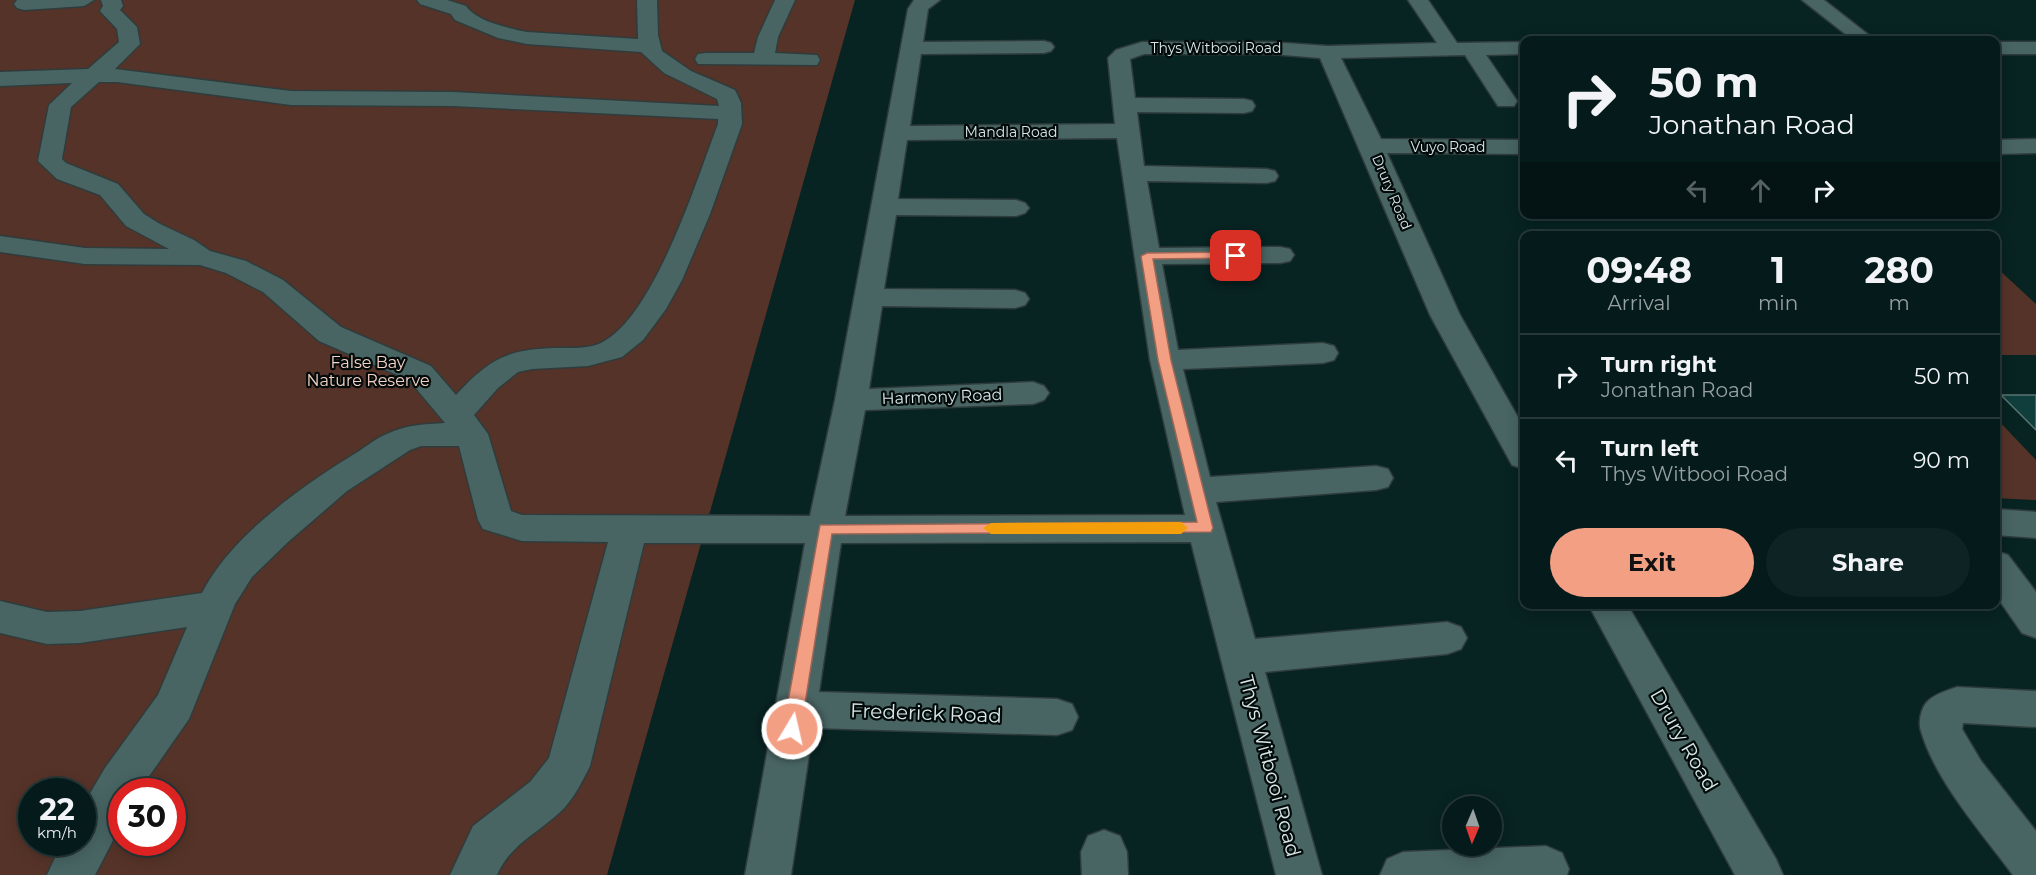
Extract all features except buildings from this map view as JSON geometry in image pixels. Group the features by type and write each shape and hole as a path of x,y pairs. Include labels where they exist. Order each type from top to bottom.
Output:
{"street":[{"path":"24,4 84,0"},
{"path":"111,0 113,6 110,11 127,27 130,44 60,105 50,161 56,169 73,178 115,193 135,220 188,245 202,257"},
{"path":"427,0 459,10 462,16 505,34 589,43 649,46"},
{"path":"70,875 120,782 174,706 215,607 239,567 275,532 335,482 398,442 463,425 505,366 520,360 597,354 610,350 640,325 683,254 730,124 727,95 686,78 657,58 649,46 647,0"},
{"path":"763,59 768,37 785,0"},
{"path":"768,875 825,529 851,400 895,133 918,9 921,4 930,0"},
{"path":"1418,0 1506,100"},
{"path":"1812,0 1860,36"},
{"path":"912,48 1044,47"},
{"name":"Thys Witbooi Road","path":"1299,875 1196,491 1165,360 1133,173 1118,64 1123,54 1131,50 1271,48 1328,52"},
{"path":"1328,52 1520,48"},
{"path":"2015,48 2036,62"},
{"name":"Drury Road","path":"1328,52 1372,146 1445,315 1520,451"},
{"path":"706,58 809,60"},
{"path":"0,79 93,76 141,78 291,98 453,99 730,113"},
{"path":"1126,118 1244,106"},
{"name":"Mandla Road","path":"895,133 1126,118"},
{"name":"Vuyo Road","path":"1372,146 1520,147"},
{"path":"2014,146 2036,165"},
{"path":"1133,173 1266,176"},
{"path":"883,207 1016,208"},
{"path":"0,244 85,256 202,257 236,267 253,275 273,286 330,334 420,373 463,425 496,520 522,528 723,530 1206,528"},
{"path":"1147,256 1280,255"},
{"path":"868,297 1015,299"},
{"path":"1165,360 1323,353"},
{"name":"Harmony Road","path":"851,400 1033,393"},
{"path":"1196,491 1376,478"},
{"path":"2000,522 2036,525"},
{"path":"473,875 489,841 546,797 568,766 630,528"},
{"path":"2000,572 2036,622"},
{"path":"0,617 46,628 80,627 215,607"},
{"name":"Drury Road","path":"1610,609 1760,875"},
{"name":"Thys Witbooi Road","path":"1242,657 1447,638"},
{"path":"2036,709 1957,705 1942,714 1941,729 1966,775 2036,868"},
{"name":"Frederick Road","path":"795,709 1057,717"},
{"path":"1403,875 1546,869"}],"green space":[{"name":"False Bay Nature Reserve","path":"0,0 855,0 607,875 0,875"},
{"path":"2000,271 2036,304 2036,355 2000,355"},
{"path":"2000,422 2036,460 2036,500 2000,498"}],"slow traffic":[{"path":"991,528 1181,528"}],"route":[{"path":"792,729 825,529 1206,528 1165,360 1147,256 1236,256"}]}
